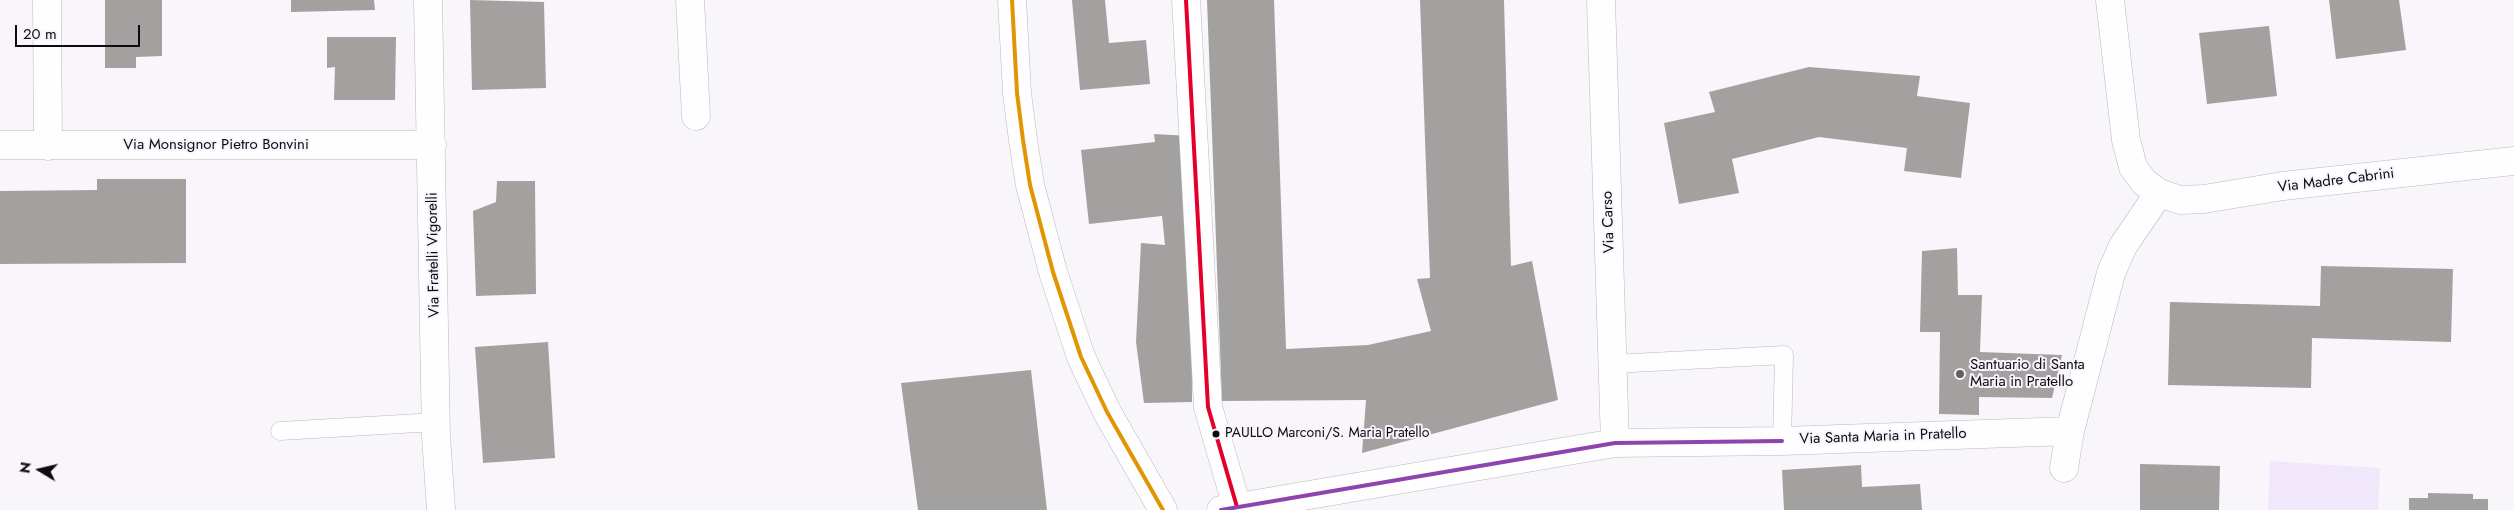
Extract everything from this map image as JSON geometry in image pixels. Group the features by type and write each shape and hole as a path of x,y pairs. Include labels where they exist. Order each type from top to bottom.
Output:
{"street":[{"path":"47,0 48,146"},
{"name":"Via Fratelli Vigorelli","path":"428,0 436,422 441,510"},
{"path":"690,0 696,116"},
{"path":"1012,0 1017,93 1023,140 1030,184 1053,272 1081,357 1107,412 1163,510"},
{"path":"1186,0 1208,408 1229,508"},
{"name":"Via Carso","path":"1601,0 1615,443"},
{"path":"2064,468 2070,430 2111,272 2123,246 2159,193 2144,182 2133,167 2126,140 2110,0"},
{"name":"Via Monsignor Pietro Bonvini","path":"0,145 432,145"},
{"name":"Via Madre Cabrini","path":"2159,193 2180,200 2204,199 2284,186 2514,161"},
{"name":"Via Santa Maria in Pratello","path":"1229,508 1615,443 1782,441 2070,430"}],"lane":[{"path":"1612,364 1784,355 1782,441"},
{"path":"280,431 436,422"}],"shaded area":[{"path":"2270,461 2380,468 2378,510 2268,510"}],"building":[{"path":"105,0 162,0 162,56 136,57 136,68 105,68"},
{"path":"291,0 374,0 375,10 291,12"},
{"path":"470,0 544,2 546,88 472,90"},
{"path":"1072,0 1105,0 1109,43 1146,40 1150,84 1080,90"},
{"path":"1207,0 1274,0 1286,349 1368,345 1431,331 1417,279 1430,278 1420,0 1504,0 1511,266 1532,261 1558,400 1362,453 1366,400 1222,401"},
{"path":"2329,0 2399,0 2406,50 2336,59"},
{"path":"2269,26 2277,96 2207,104 2199,33"},
{"path":"327,37 396,37 395,100 334,100 335,67 327,68"},
{"path":"1809,67 1920,76 1917,96 1970,103 1961,178 1904,171 1907,148 1819,137 1732,159 1739,193 1679,204 1664,123 1715,112 1709,92"},
{"path":"1154,134 1191,136 1192,402 1144,403 1136,342 1141,243 1165,245 1162,216 1089,224 1081,150 1155,142"},
{"path":"97,179 186,179 186,263 0,264 0,191 97,190"},
{"path":"497,181 535,181 536,294 476,296 473,211 496,202"},
{"path":"1957,248 1958,295 1982,295 1980,352 2062,355 2052,398 1979,397 1979,415 1939,414 1940,332 1920,332 1922,251"},
{"path":"2321,266 2453,269 2451,342 2312,338 2311,388 2168,385 2170,302 2320,306"},
{"path":"548,342 555,458 483,463 475,347"},
{"path":"1031,370 1047,510 918,510 901,383"},
{"path":"2140,464 2220,466 2219,510 2140,510"},
{"path":"1861,465 1862,487 1920,484 1922,510 1784,510 1782,470"},
{"path":"2428,493 2473,494 2473,499 2488,499 2488,510 2409,510 2409,498 2428,498"}],"transit line":[{"path":"1012,0 1017,93 1023,140 1030,185 1053,272 1081,357 1107,412 1163,510"},
{"path":"1186,0 1208,407 1237,507"},
{"path":"1221,510 1615,443 1782,441"}],"place":[{"name":"Santuario di Santa Maria in Pratello","path":"1960,374"},
{"name":"PAULLO Marconi/S. Maria Pratello","path":"1216,434"}]}
